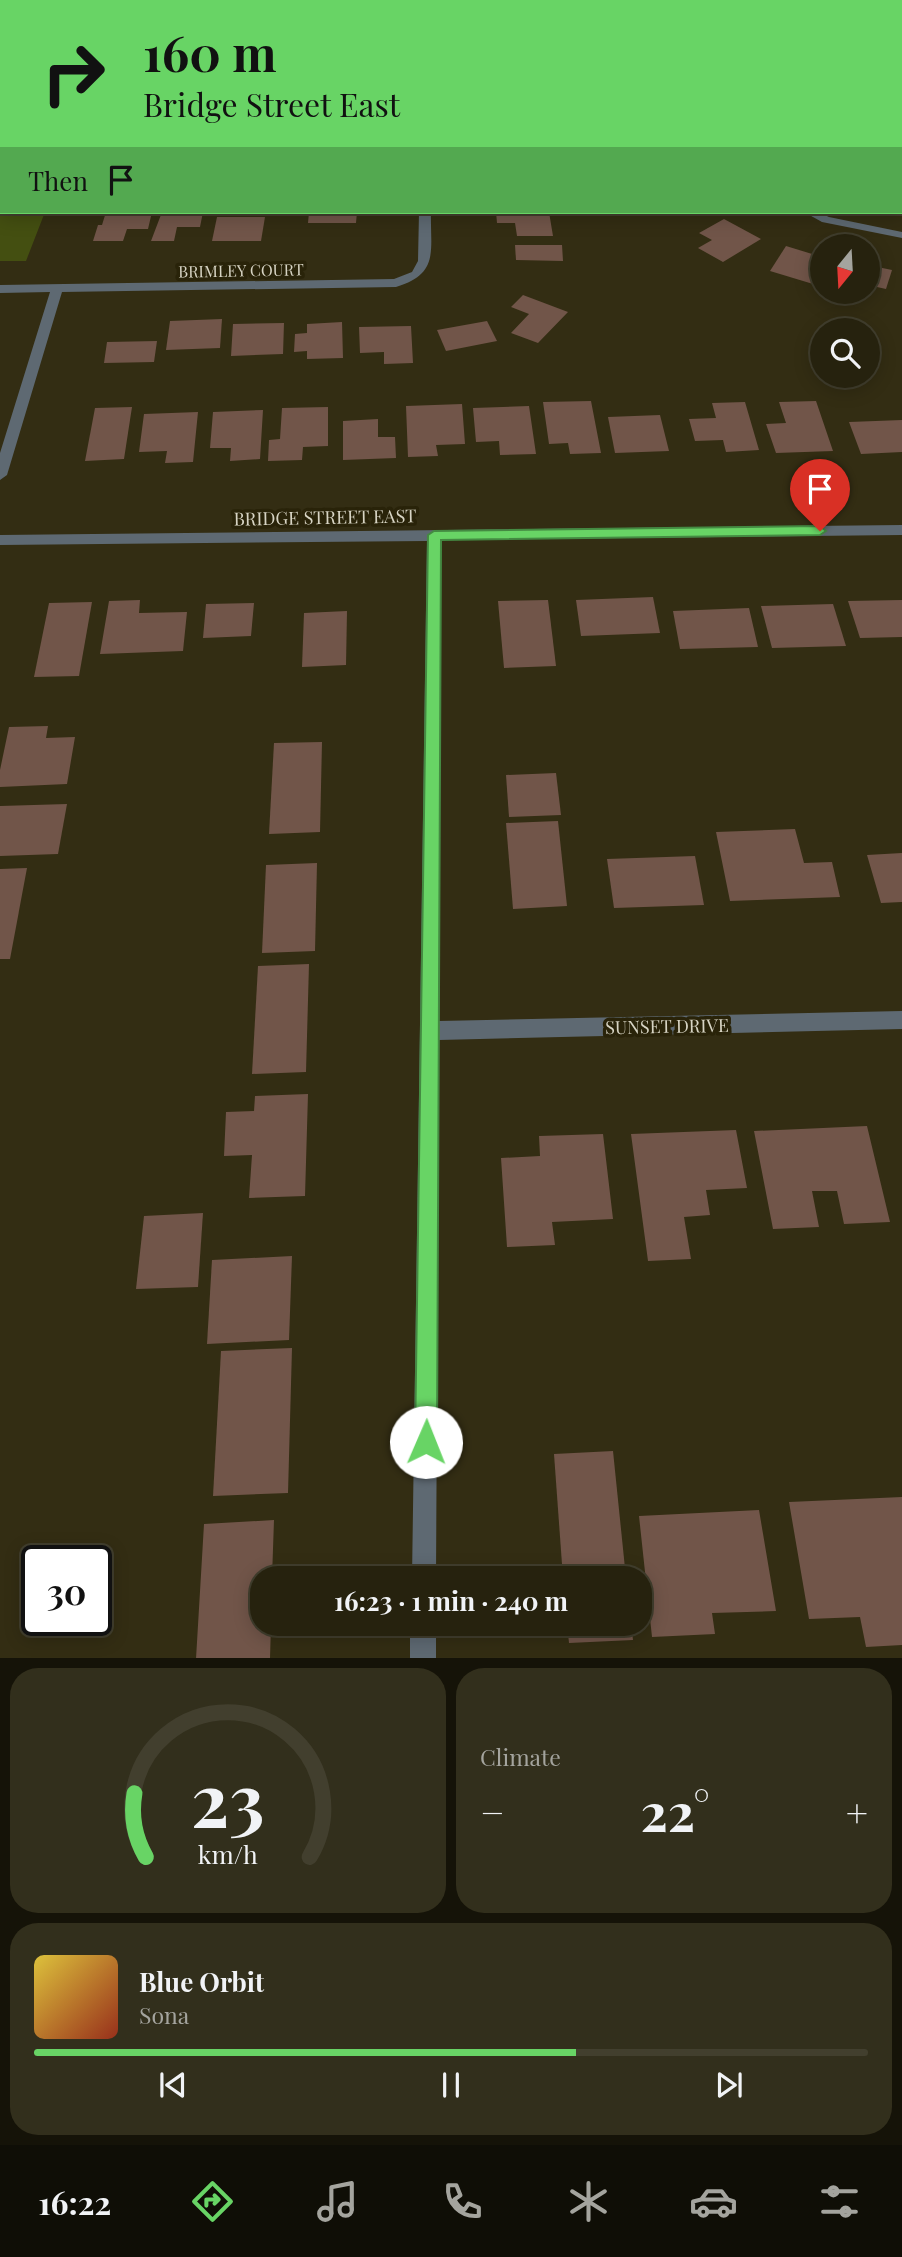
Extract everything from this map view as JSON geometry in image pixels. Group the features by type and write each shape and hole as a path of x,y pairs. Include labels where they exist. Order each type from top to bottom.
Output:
{"street":[{"name":"BRIMLEY COURT","path":"0,289 396,283 417,274 424,261 425,214"},
{"path":"814,214 825,220 902,236"},
{"path":"0,475 57,289"},
{"name":"BRIDGE STREET EAST","path":"0,540 902,530"},
{"path":"424,1566 434,535"},
{"name":"SUNSET DRIVE","path":"431,1031 902,1020"},
{"path":"423,1636 423,1658"}],"green space":[{"path":"0,214 44,214 26,261 0,261"}],"building":[{"path":"105,214 152,214 148,229 127,229 123,241 93,241 98,225 102,225"},
{"path":"161,214 203,214 200,227 177,227 174,241 151,241"},
{"path":"309,214 357,214 356,223 308,223"},
{"path":"496,214 549,214 553,236 517,236 515,223 497,223"},
{"path":"217,217 265,217 261,241 212,241"},
{"path":"724,219 761,239 723,262 698,248 712,240 699,233"},
{"path":"515,245 562,245 563,261 516,260"},
{"path":"786,246 810,253 810,283 770,271"},
{"path":"880,268 892,270 886,289 880,288"},
{"path":"523,295 568,312 538,343 511,333 529,314 511,307"},
{"path":"222,319 220,348 166,350 170,321"},
{"path":"487,321 497,341 446,351 437,330"},
{"path":"342,322 343,358 307,359 307,351 294,352 295,334 307,333 307,324"},
{"path":"284,323 283,354 231,356 233,324"},
{"path":"411,326 413,363 384,364 384,352 360,353 359,327"},
{"path":"157,341 154,362 104,363 107,342"},
{"path":"591,401 601,453 570,454 568,443 549,444 543,402"},
{"path":"816,401 833,451 776,453 766,424 786,423 779,402"},
{"path":"745,402 759,450 726,452 723,440 695,441 689,419 716,418 712,403"},
{"path":"462,404 465,444 436,445 438,456 408,457 406,406"},
{"path":"529,406 536,454 500,455 499,441 476,442 473,408"},
{"path":"132,407 124,459 85,461 95,408"},
{"path":"328,407 328,446 303,447 302,460 268,461 269,440 280,439 282,408"},
{"path":"263,410 260,459 230,461 231,448 210,448 213,412"},
{"path":"198,412 193,462 165,463 167,451 139,452 144,414"},
{"path":"660,415 669,451 615,453 608,417"},
{"path":"378,419 378,437 395,437 396,458 343,460 343,421"},
{"path":"902,420 902,452 861,454 849,422"},
{"path":"653,597 660,633 581,636 576,600"},
{"path":"140,600 139,613 187,612 183,651 100,654 109,601"},
{"path":"548,600 556,666 504,668 498,601"},
{"path":"902,600 902,637 860,638 848,601"},
{"path":"92,602 79,676 34,677 49,603"},
{"path":"254,603 251,636 203,638 206,604"},
{"path":"833,604 846,646 772,648 761,606"},
{"path":"749,608 758,647 680,649 673,611"},
{"path":"347,611 346,665 302,667 304,613"},
{"path":"48,726 46,738 75,737 67,784 0,787 0,770 9,727"},
{"path":"322,742 320,832 269,834 274,743"},
{"path":"556,773 561,815 509,817 506,775"},
{"path":"67,804 58,854 0,856 0,806"},
{"path":"558,821 567,906 513,909 506,823"},
{"path":"795,829 804,863 832,862 840,897 730,901 716,832"},
{"path":"902,853 902,902 881,903 867,855"},
{"path":"695,856 704,905 614,908 607,859"},
{"path":"317,863 315,951 262,953 266,865"},
{"path":"27,868 10,959 0,959 0,869"},
{"path":"309,964 306,1072 252,1074 258,966"},
{"path":"308,1094 305,1196 249,1198 252,1155 224,1156 226,1112 254,1111 255,1096"},
{"path":"867,1126 890,1222 844,1224 837,1191 812,1191 819,1227 773,1229 754,1131"},
{"path":"736,1130 747,1188 706,1190 710,1215 684,1217 691,1259 648,1261 631,1134"},
{"path":"603,1134 613,1219 552,1222 555,1245 507,1247 501,1158 540,1156 539,1136"},
{"path":"203,1213 198,1287 136,1289 144,1216"},
{"path":"292,1256 289,1340 207,1344 212,1260"},
{"path":"292,1348 288,1493 213,1496 221,1351"},
{"path":"613,1451 625,1566 562,1566 554,1454"},
{"path":"902,1497 902,1645 866,1647 860,1617 809,1619 789,1502"},
{"path":"759,1510 776,1611 712,1613 715,1634 652,1637 652,1566 644,1566 639,1516"},
{"path":"274,1520 272,1566 250,1566 250,1636 271,1636 270,1658 196,1658 204,1524"},
{"path":"568,1636 632,1636 633,1640 569,1643"}],"route":[{"path":"426,1442 434,535 820,531"}]}
